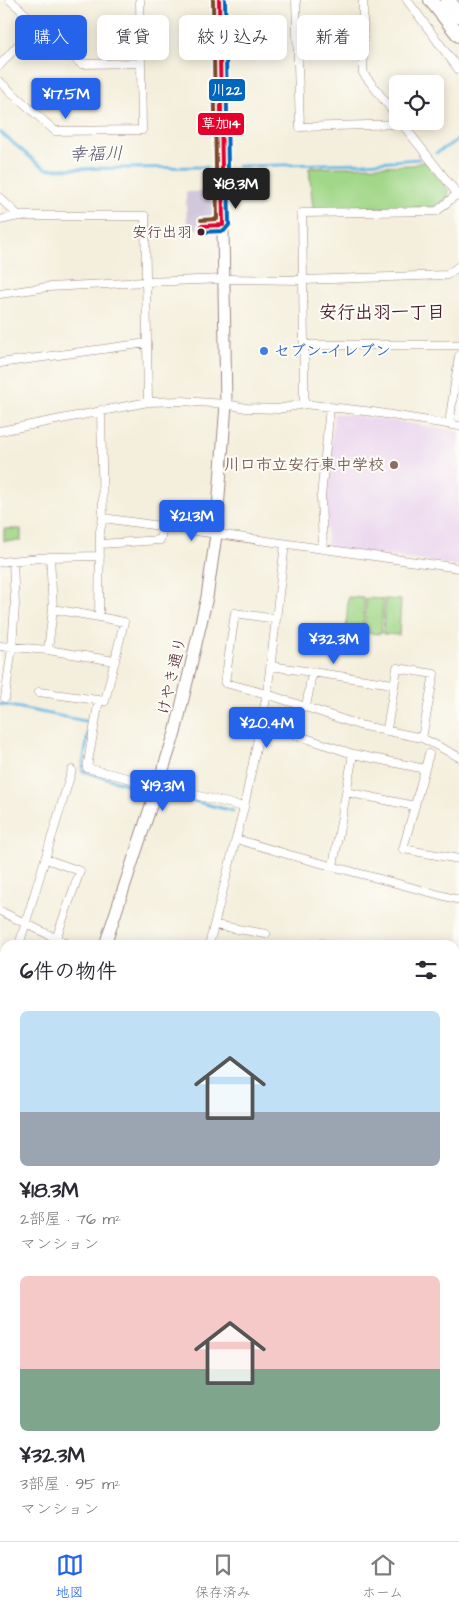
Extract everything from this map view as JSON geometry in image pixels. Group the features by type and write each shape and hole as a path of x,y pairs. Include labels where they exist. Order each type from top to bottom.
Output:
{"highway":[{"path":"431,0 459,35"},
{"path":"437,0 459,29"},
{"path":"448,0 459,15"}],"street":[{"path":"10,0 26,15"},
{"path":"0,82 55,131 142,130 140,0"},
{"name":"けやき通り","path":"107,940 175,733 207,597 216,535 226,404 218,0"},
{"path":"296,0 300,127 389,122"},
{"path":"364,0 364,73 389,106"},
{"path":"407,0 459,70"},
{"path":"0,65 15,48"},
{"path":"76,60 81,64 142,64"},
{"path":"304,404 302,213 437,211 458,195 407,130"},
{"path":"0,198 19,216"},
{"path":"0,220 19,216 145,216 148,402"},
{"path":"0,294 48,287 146,282 224,279 303,280 447,275 459,266"},
{"path":"0,363 147,343"},
{"path":"304,346 459,345"},
{"path":"449,424 459,356"},
{"path":"0,431 148,402 182,401 226,404 246,408 278,409 304,404 459,426"},
{"path":"323,548 321,497 330,407"},
{"path":"99,617 100,544 103,518 101,410"},
{"path":"103,518 459,568"},
{"path":"100,544 160,540 163,527"},
{"path":"210,940 244,807 267,694 285,544"},
{"path":"0,562 50,557 100,556"},
{"path":"48,650 53,609 50,557"},
{"path":"5,698 12,647 15,605 13,562"},
{"path":"39,692 105,701 124,622 53,609"},
{"path":"276,618 235,613 226,683 267,694 359,725 387,729 422,738 458,757 459,748"},
{"path":"0,646 48,650 115,661"},
{"path":"271,666 393,684"},
{"path":"387,729 397,668 434,674 422,738"},
{"path":"306,707 312,673"},
{"path":"98,700 87,768 244,807"},
{"path":"260,723 353,754 425,769"},
{"path":"333,866 353,754"},
{"path":"428,754 403,848 459,859"},
{"path":"21,940 72,770"},
{"path":"346,792 415,806"},
{"path":"236,839 459,900"},
{"path":"0,911 56,939 80,871 46,859"},
{"path":"215,924 266,934"}],"shaded area":[{"path":"214,191 216,228 187,229 186,192"},
{"name":"川口市立安行東中学校","path":"334,414 459,431 459,566 331,548 327,544 326,498"}],"green space":[{"path":"425,161 448,190 448,197 439,205 434,207 313,209 309,168 413,165"},
{"path":"4,529 21,529 21,541 4,541"},
{"path":"348,597 364,598 363,633 346,632"},
{"path":"366,598 383,599 381,634 365,633"},
{"path":"385,599 401,600 399,635 383,634"}],"waterway":[{"name":"幸福川","path":"0,132 47,169 206,167"},
{"name":"幸福川","path":"436,153 459,139"},
{"name":"幸福川","path":"238,166 364,163 419,159"},
{"path":"0,435 14,432"},
{"path":"0,704 90,722 82,771 140,788"},
{"path":"173,796 233,811"}],"transit line":[{"path":"201,220 217,219 213,0"},
{"name":"草加14","path":"201,226 223,225 219,0"},
{"name":"川22","path":"201,232 224,231 229,225 225,0"}],"place":[{"name":"安行出羽","path":"201,232"},
{"name":"セブン-イレブン","path":"264,351"},
{"name":"川口市立安行東中学校","path":"394,465"}],"district":[{"name":"安行出羽一丁目","path":"382,312"}]}
